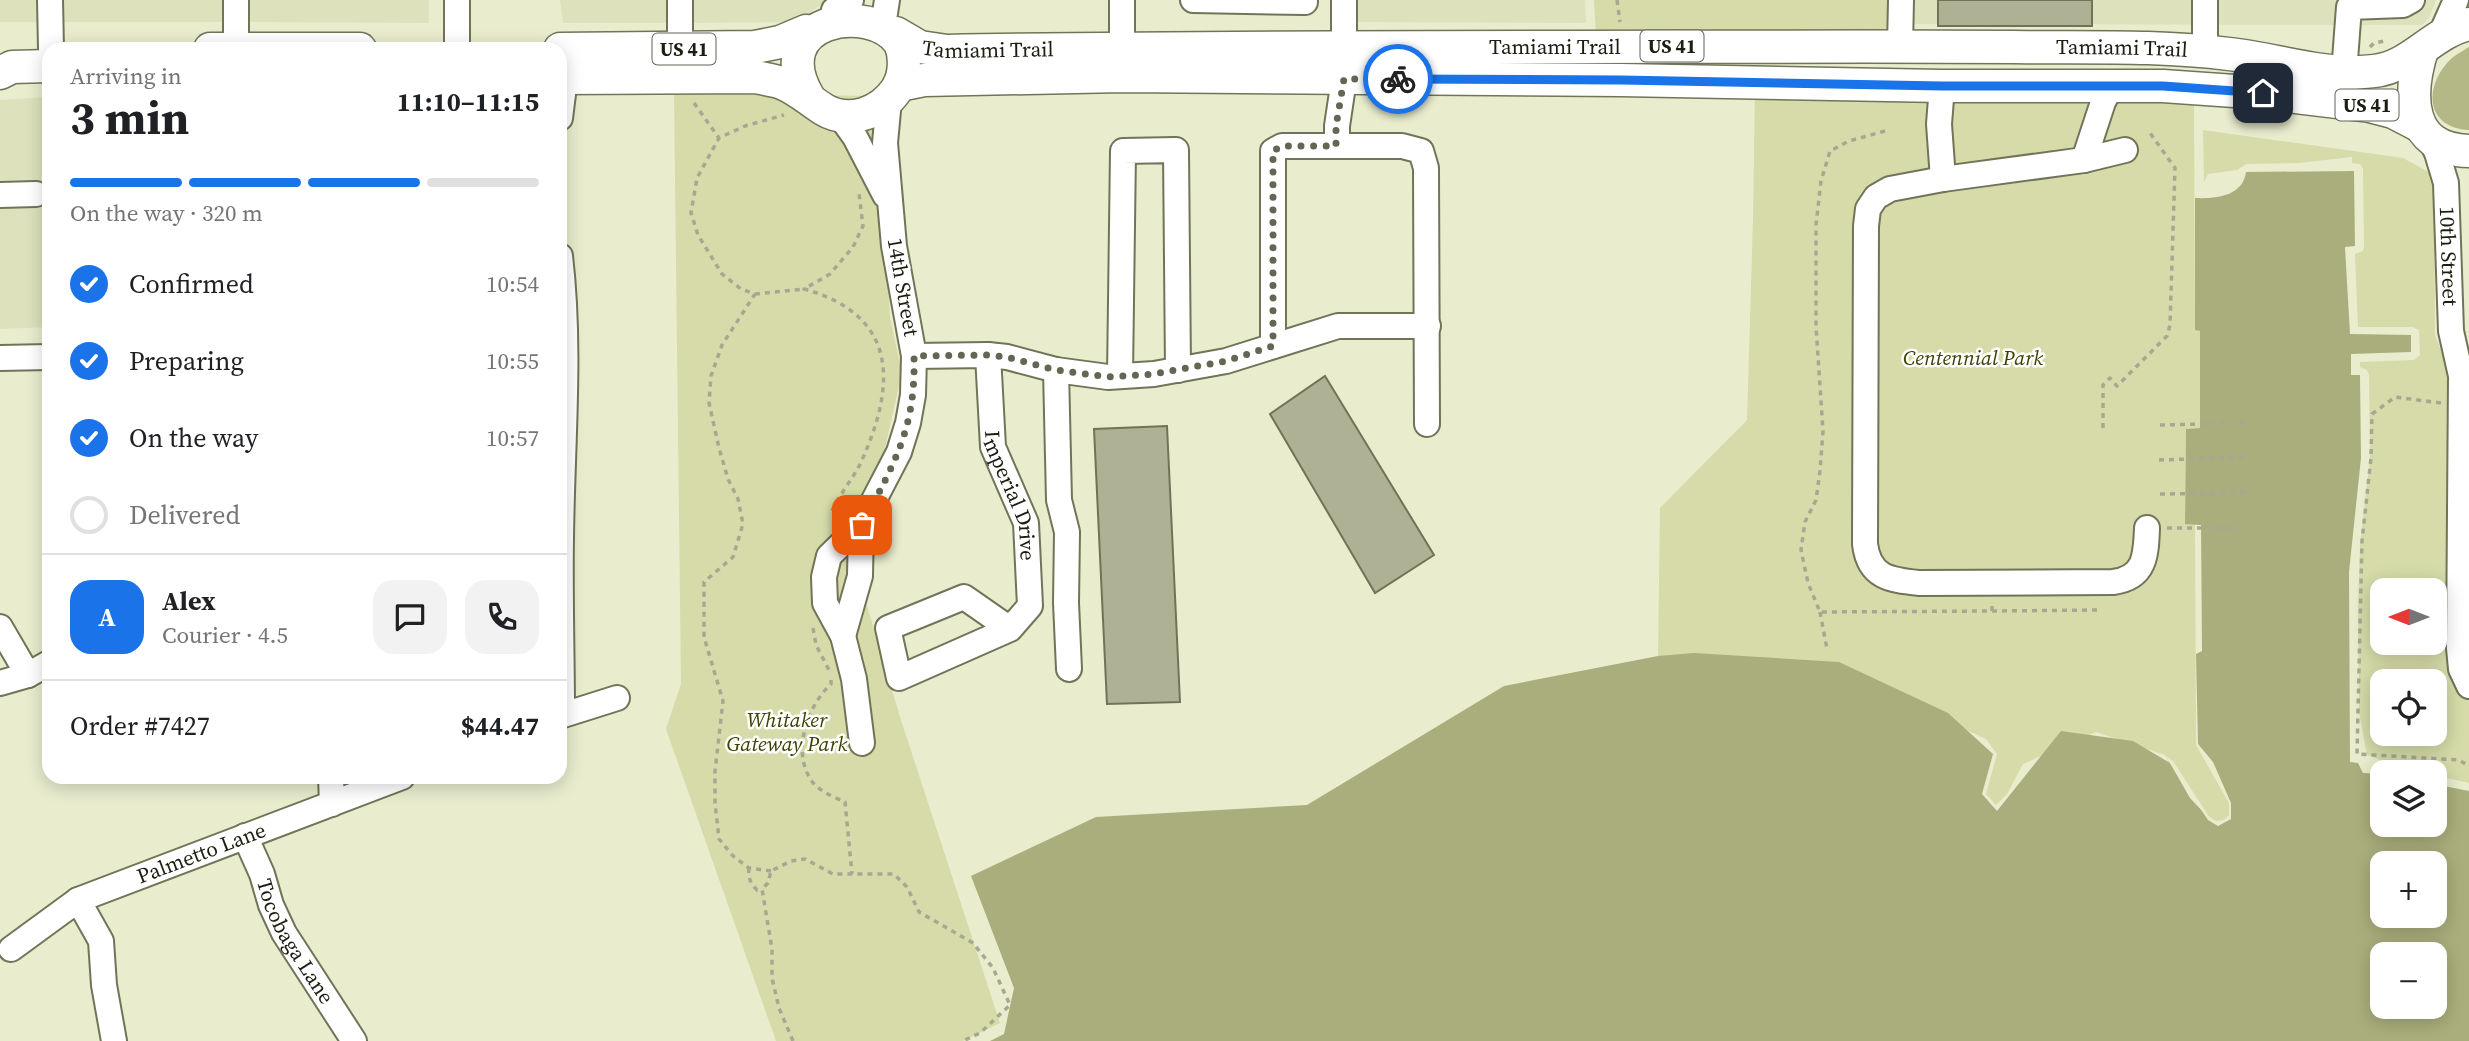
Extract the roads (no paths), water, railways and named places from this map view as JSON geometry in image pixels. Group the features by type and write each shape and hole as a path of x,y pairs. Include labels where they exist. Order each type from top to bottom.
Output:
{"main road":[{"name":"Tamiami Trail","path":"567,67 588,60 662,60 676,55 680,49 755,47 780,42 806,31 818,19 842,5 889,18 920,47 947,51 1900,46 2173,50 2244,56 2344,73 2378,71 2398,66 2444,36"},
{"name":"Tamiami Trail","path":"889,18 903,50 904,67 894,92"},
{"path":"797,106 800,82 796,65 799,47 806,31"},
{"path":"2425,132 2414,105 2414,89 2444,36"},
{"path":"1621,80 1676,64 1888,66 1897,60 1900,46"},
{"path":"0,52 42,49"},
{"path":"1942,86 1951,77 1979,66 2102,63 2173,50"},
{"path":"0,73 12,67 42,66"},
{"name":"US 41","path":"567,68 756,77 782,83 797,106 823,109 840,116"},
{"name":"Tamiami Trail","path":"840,116 858,116 875,110 894,92 924,80 1109,76 1621,80 1942,86 2112,85 2214,89 2370,106 2393,112 2448,146 2469,150"},
{"path":"0,85 42,83"}],"street":[{"path":"50,0 50,42"},
{"path":"236,0 236,42"},
{"path":"457,0 457,42"},
{"path":"680,0 680,49"},
{"path":"1122,0 1122,48"},
{"path":"1193,0 1305,2"},
{"path":"1344,0 1344,47"},
{"path":"1900,46 1901,0"},
{"path":"2204,51 2205,0"},
{"path":"2344,73 2363,3 2403,5 2412,0"},
{"path":"2444,36 2456,0"},
{"path":"1336,146 1336,126 1344,79"},
{"path":"2084,160 2103,102 2112,85"},
{"path":"1942,86 1939,124 1943,179"},
{"name":"14th Street","path":"862,743 858,693 843,636 825,603 824,572 833,550 862,525 905,438 913,395 914,356 894,246 885,143 894,92"},
{"name":"14th Street","path":"840,116 855,137 890,205"},
{"name":"10th Street","path":"2425,132 2437,153 2446,183 2451,331 2465,376"},
{"path":"1273,346 1273,151 1282,146 1402,146 1421,151 1426,168 1427,424"},
{"path":"1120,376 1123,151 1176,150 1178,370"},
{"path":"2125,150 2084,160 1890,189 1876,197 1868,209 1865,544 1869,562 1880,574 1891,579 1919,583 2126,580 2137,574 2156,528"},
{"path":"0,195 36,194"},
{"path":"914,356 1007,357 1056,370 1108,377 1154,374 1226,361 1338,326 1428,326"},
{"name":"10th Street","path":"2469,352 2460,406 2459,648 2462,672 2469,686"},
{"name":"Imperial Drive","path":"988,355 993,447 1026,523 1030,606 1010,629"},
{"path":"0,358 42,357"},
{"path":"1056,370 1059,500 1067,532 1069,669"},
{"name":"14th Street","path":"843,636 860,576 862,525"},
{"path":"964,597 1010,629 899,678 888,628 964,597"},
{"path":"0,627 38,669 0,682"},
{"path":"567,713 617,698"},
{"path":"331,784 332,804"},
{"name":"Palmetto Lane","path":"11,949 78,900 384,784"},
{"name":"Tocobaga Lane","path":"245,836 284,933 354,1041"},
{"path":"78,900 101,941 104,985 114,1041"}],"park label":[{"name":"Centennial Park","path":"1973,358"},
{"name":"Whitaker Gateway Park","path":"787,732"}]}
